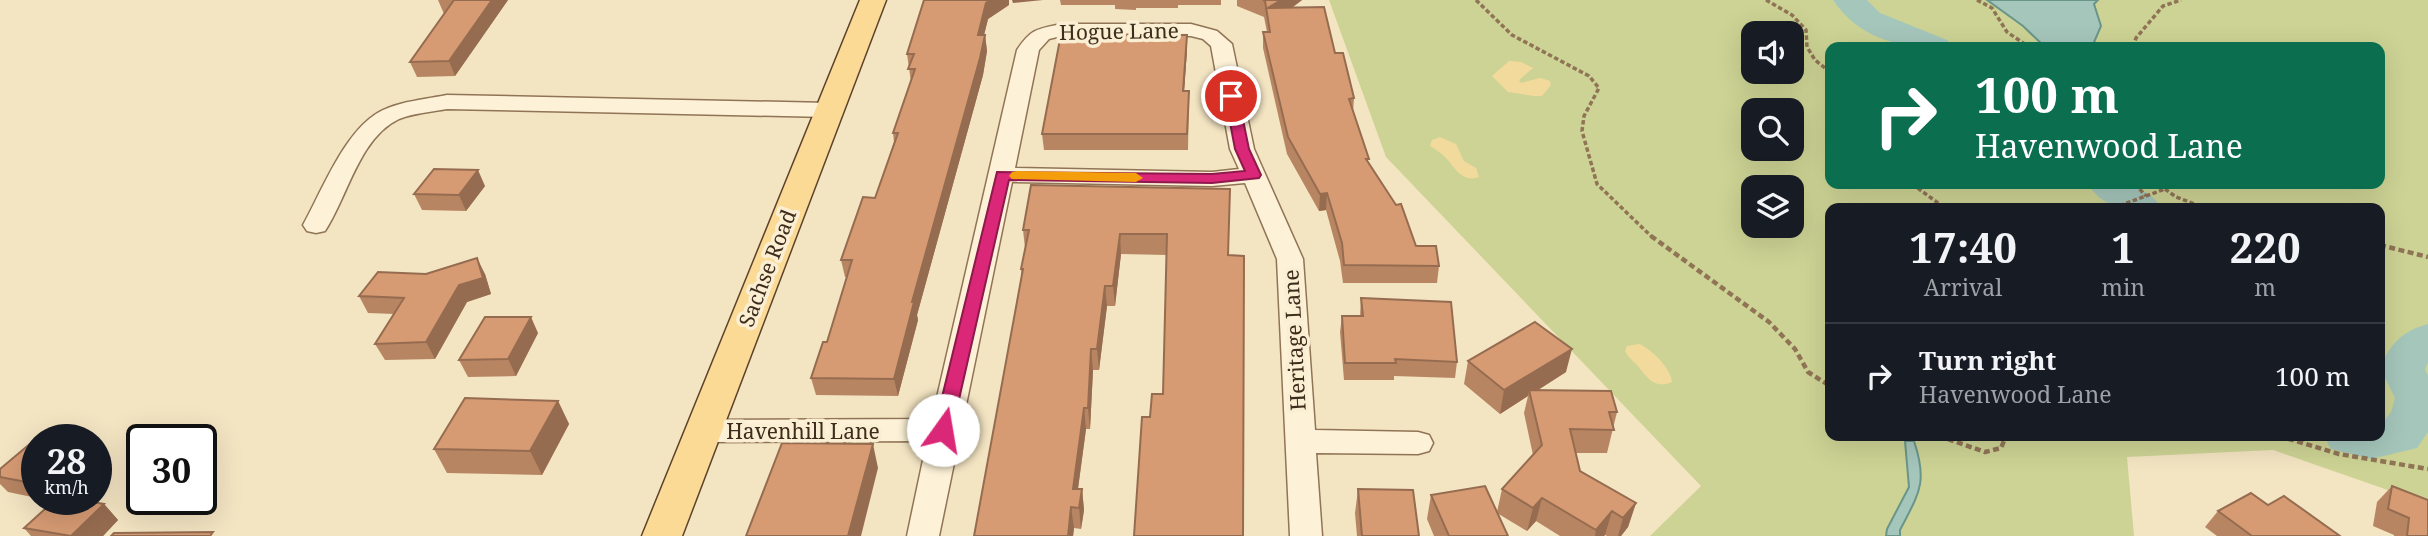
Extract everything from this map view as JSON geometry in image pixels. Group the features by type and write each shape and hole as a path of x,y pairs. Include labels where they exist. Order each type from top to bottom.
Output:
{"main road":[{"name":"Sachse Road","path":"662,536 873,0"}],"street":[{"name":"Hogue Lane","path":"923,536 943,430 1028,50 1035,39 1061,30 1191,30 1210,35"},
{"name":"Heritage Lane","path":"1210,35 1221,44 1242,149 1290,259 1306,536"},
{"path":"316,225 361,143 382,119 410,108 461,102 828,110"},
{"path":"1002,175 1212,179 1254,175"},
{"name":"Havenhill Lane","path":"705,431 943,430"},
{"path":"1300,441 1418,443"}],"path":[{"path":"1476,0 1512,34 1589,76 1599,88 1584,116 1582,131 1597,184 1653,238 1769,322 1795,349 1808,372 1825,384"},
{"path":"1766,0 1792,15 1806,30 1807,47 1815,60 1825,68"},
{"path":"1977,0 1989,4 2001,17 2006,30 2022,42"},
{"path":"2135,42 2163,6 2182,0"},
{"path":"1919,189 1938,203"},
{"path":"2138,189 2144,197"},
{"path":"2127,203 2159,189"},
{"path":"2168,189 2176,197 2192,203"},
{"path":"2385,246 2428,257"},
{"path":"1953,441 1985,452 2001,448 2004,441"},
{"path":"2297,441 2339,453 2428,470"}],"green space":[{"path":"1329,0 2428,0 2428,504 2273,450 2127,457 2134,536 1650,536 1701,486 1386,157"}],"sand":[{"path":"1509,61 1521,62 1533,68 1519,80 1521,83 1540,78 1550,81 1551,85 1542,96 1508,92 1492,76"},
{"path":"1440,137 1456,144 1464,161 1476,168 1479,177 1463,176 1430,146 1432,140"},
{"path":"1639,344 1660,360 1672,382 1655,383 1628,356 1625,351 1627,346"}],"water":[{"path":"1987,0 2098,0 2094,4 2101,26 2094,42 2040,42"},
{"path":"1905,441 1914,441 1921,478 1900,536 1886,536 1909,487"}],"building":[{"path":"454,0 492,0 449,61 410,62"},
{"path":"924,0 991,0 986,3 978,35 985,35 980,58 912,302 894,379 811,378 823,342 827,342 852,260 841,260 863,197 875,198 898,133 893,133 915,69 908,69 914,54 907,54"},
{"path":"1263,0 1281,0 1268,8 1324,7 1335,53 1343,53 1354,98 1349,99 1369,159 1366,159 1396,205 1401,204 1416,246 1436,246 1439,266 1344,265 1342,243 1327,193 1320,194 1288,137 1263,32 1270,32"},
{"path":"1061,34 1187,35 1183,91 1189,91 1187,134 1042,134"},
{"path":"434,169 478,170 459,195 414,194"},
{"path":"1031,185 1230,189 1228,255 1244,256 1243,536 1134,536 1142,417 1150,417 1152,394 1163,394 1167,234 1120,234 1113,286 1105,286 1097,349 1091,349 1088,408 1084,408 1073,489 1082,489 1079,508 1071,507 1068,536 974,536 1023,269 1029,230 1023,230"},
{"path":"477,258 483,278 459,285 426,342 375,344 404,298 359,296 378,272 426,274"},
{"path":"1361,298 1451,302 1457,362 1395,359 1396,363 1345,363 1342,316 1363,316"},
{"path":"485,317 531,317 508,359 459,360"},
{"path":"1535,322 1572,349 1504,390 1468,361"},
{"path":"1529,390 1611,391 1617,412 1609,412 1614,430 1570,429 1580,471 1636,503 1623,518 1612,511 1596,530 1542,498 1533,508 1502,489 1542,445"},
{"path":"465,398 558,401 530,451 434,449"},
{"path":"782,443 873,444 848,536 746,536"},
{"path":"21,451 21,481 0,477 0,469"},
{"path":"1485,486 1508,536 1449,536 1431,495"},
{"path":"2392,486 2428,500 2428,536 2407,536 2409,518 2388,509"},
{"path":"1358,489 1413,490 1419,536 1362,536"},
{"path":"2251,493 2268,505 2284,496 2340,536 2252,536 2218,511"},
{"path":"38,515 93,515 71,536 24,528"},
{"path":"213,532 210,536 111,536 114,533"}],"waterway":[{"path":"1849,0 1868,20 1923,42"},
{"path":"2114,189 2135,203"},
{"path":"2385,438 2400,435 2413,417 2418,398 2402,370 2409,353 2428,339"}],"slow traffic":[{"path":"1017,176 1136,178"}],"route":[{"path":"943,430 1002,175 1212,179 1254,175 1242,149 1231,96"}]}
